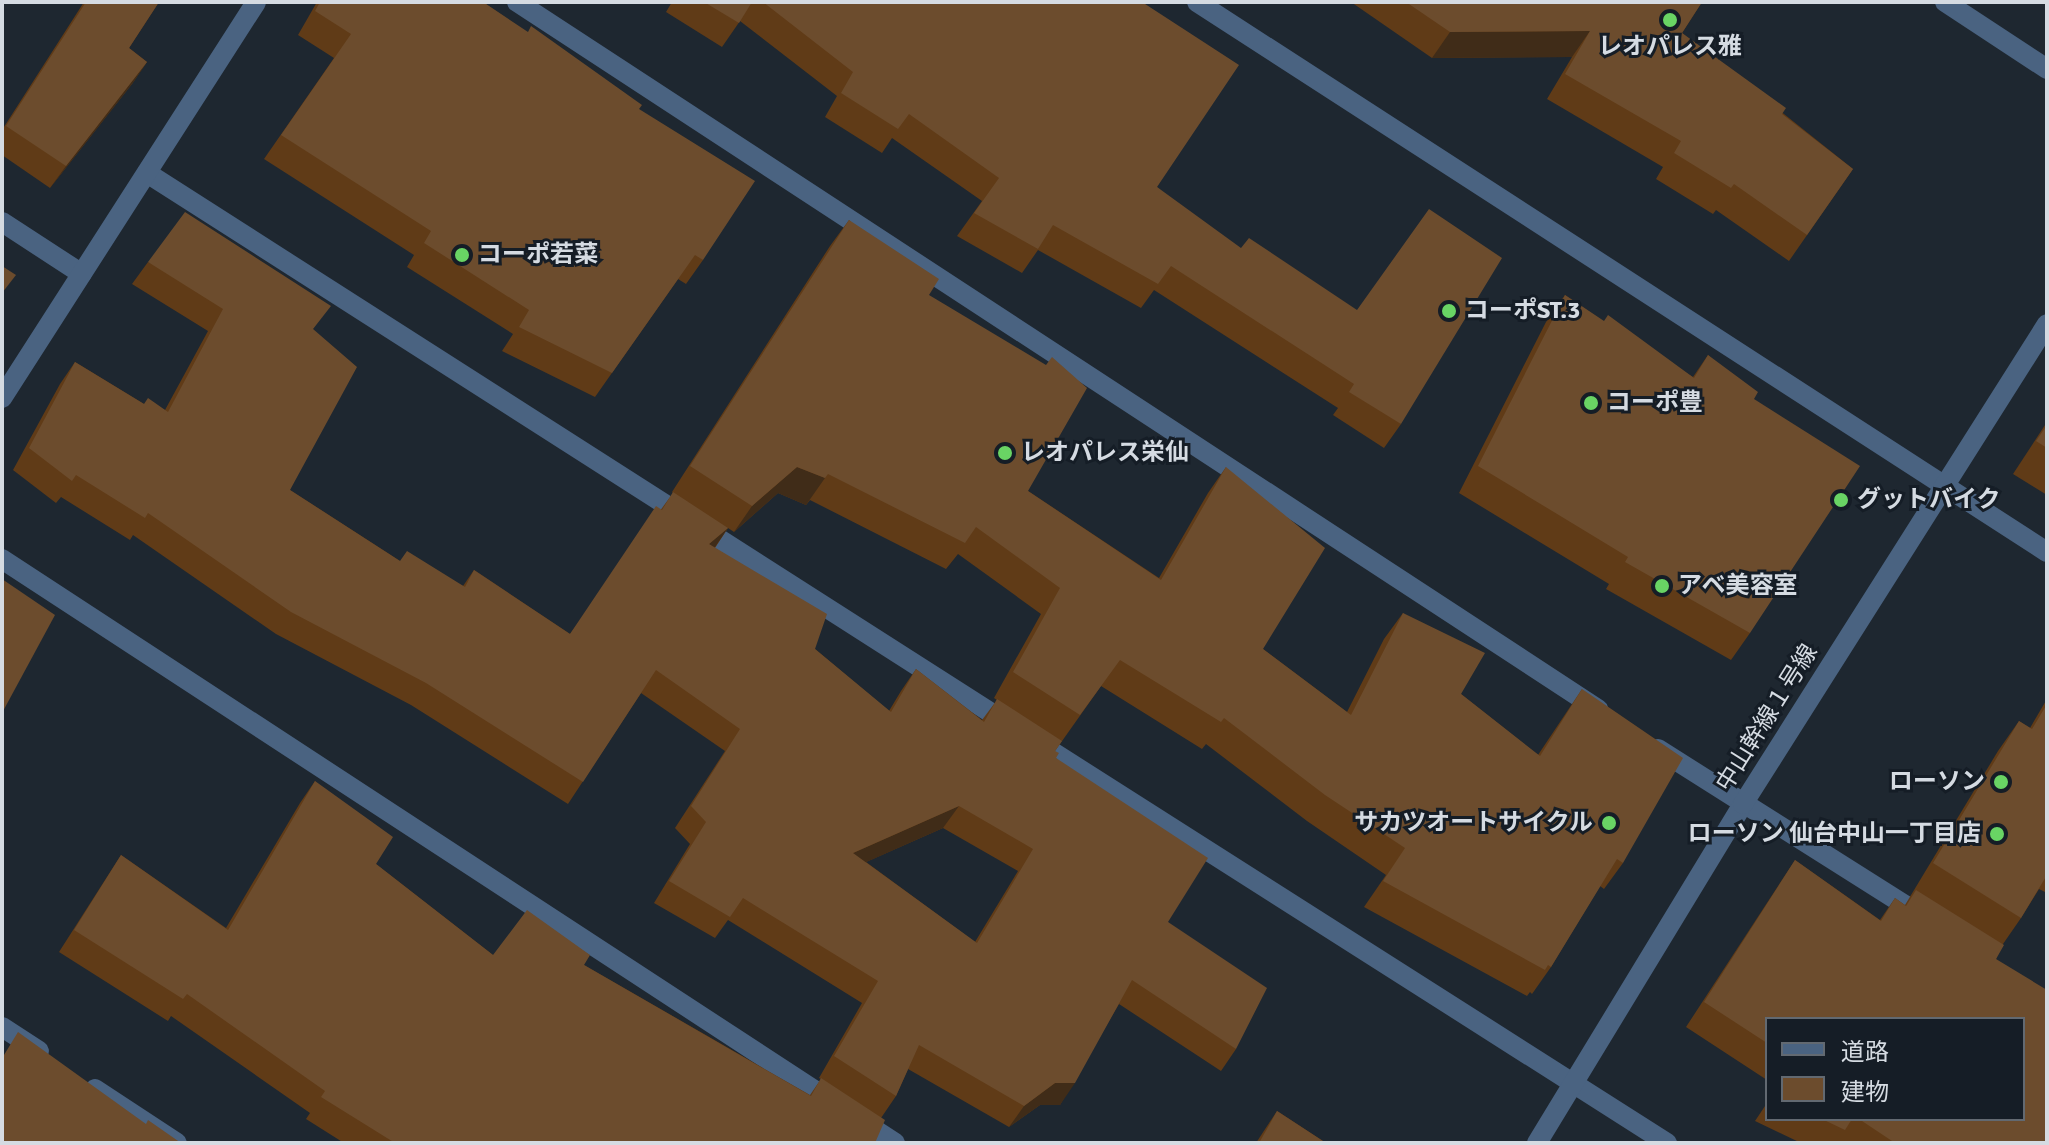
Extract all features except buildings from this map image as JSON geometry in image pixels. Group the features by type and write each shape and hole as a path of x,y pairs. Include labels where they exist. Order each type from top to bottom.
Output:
{"street":[{"path":"2,398 256,2"},
{"path":"517,2 1610,717"},
{"path":"1197,2 2047,552"},
{"path":"1945,2 2047,69"},
{"path":"147,173 1667,1143"},
{"path":"2,222 82,274"},
{"name":"中山幹線１号線","path":"1537,1143 1743,804 2047,324"},
{"path":"2,559 895,1143"},
{"path":"1636,734 1941,927"},
{"path":"2,1027 52,1060"},
{"path":"77,1077 177,1143"}],"place":[{"name":"レオパレス雅","path":"1670,20"},
{"name":"コーポ若菜","path":"462,255"},
{"name":"コーポST.3","path":"1449,311"},
{"name":"コーポ豊","path":"1591,403"},
{"name":"レオパレス栄仙","path":"1005,453"},
{"name":"グットバイク","path":"1841,500"},
{"name":"アベ美容室","path":"1662,586"},
{"name":"ローソン","path":"2001,782"},
{"name":"サカツオートサイクル","path":"1609,823"},
{"name":"ローソン 仙台中山一丁目店","path":"1997,834"}]}
